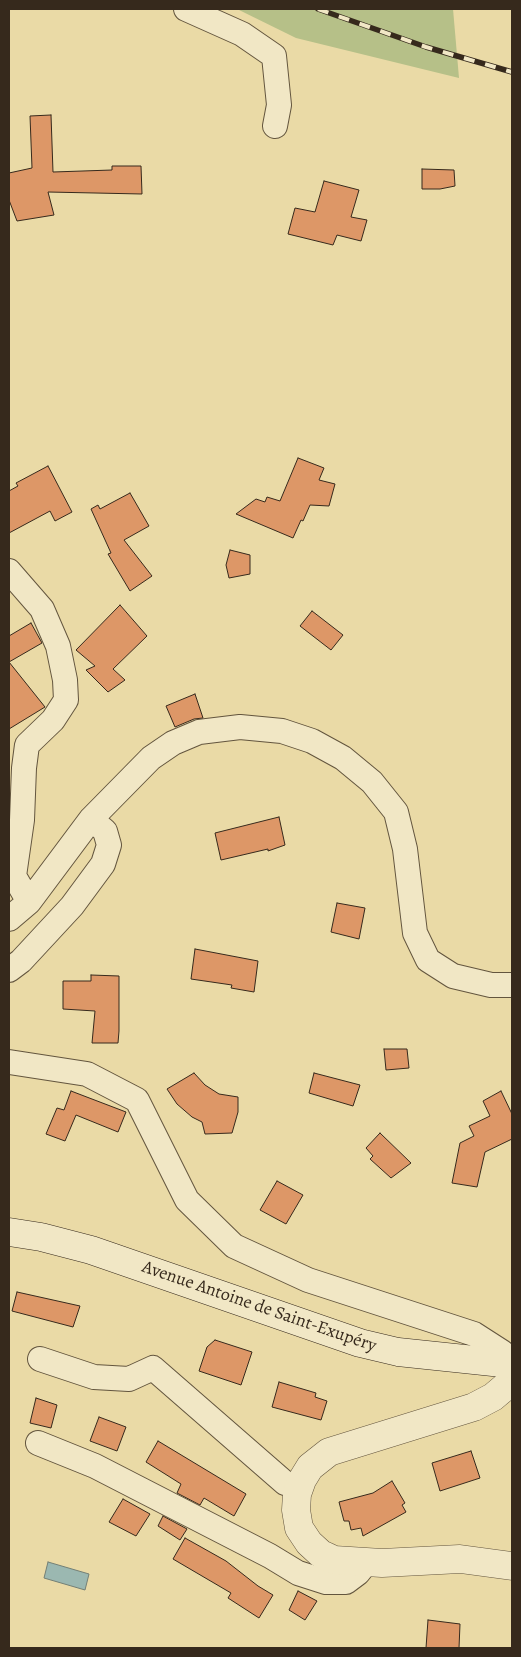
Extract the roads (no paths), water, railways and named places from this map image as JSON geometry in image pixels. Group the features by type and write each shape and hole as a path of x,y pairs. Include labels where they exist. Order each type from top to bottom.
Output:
{"street":[{"path":"186,9 242,34 274,56 279,105 275,126"},
{"path":"9,571 42,610 58,646 65,680 66,700 53,720 27,745 22,820 14,876 29,902"},
{"path":"9,919 29,902 91,819 152,758 173,743 198,732 240,727 282,731 312,741 343,758 372,782 396,812 405,848 414,933 428,960 454,976 491,985 512,985"},
{"path":"9,970 21,961 72,906 102,864 109,846 105,831 91,819"},
{"path":"9,1062 87,1074 136,1100 187,1200 234,1246 308,1280 474,1334 502,1352 510,1370 493,1397 474,1407 329,1452 310,1466 299,1487 296,1510 299,1528 309,1543 321,1554 334,1560 366,1563 460,1559 512,1566"},
{"name":"Avenue Antoine de Saint-Exupéry","path":"9,1232 41,1237 91,1250 360,1343 398,1352 510,1370"},
{"path":"40,1359 94,1377 129,1379 153,1368 285,1483 299,1487"},
{"path":"38,1443 95,1466 270,1556 298,1574 326,1582 346,1582 358,1574 366,1563"}],"water":[{"path":"48,1562 89,1574 85,1590 44,1578"}],"railway":[{"path":"318,9 426,47 512,72"}]}
